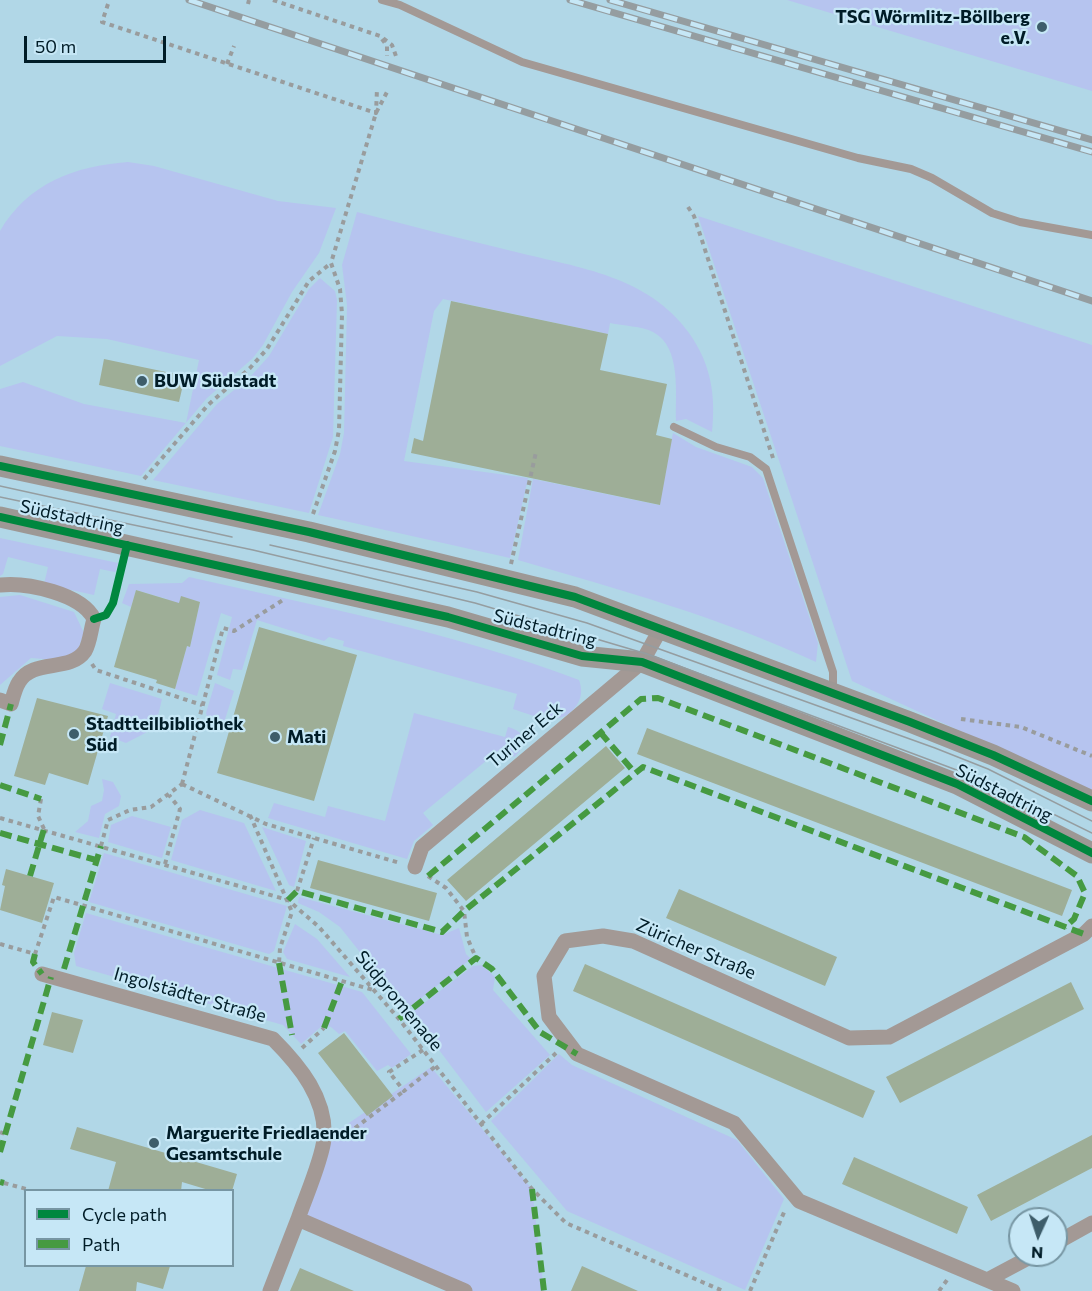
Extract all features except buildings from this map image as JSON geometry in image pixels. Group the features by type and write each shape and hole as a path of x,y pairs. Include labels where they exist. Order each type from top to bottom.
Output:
{"street":[{"name":"Südstadtring","path":"0,466 508,579 575,597 993,755 1092,801"},
{"name":"Südstadtring","path":"0,518 448,617 582,656 642,662 957,784 1092,853"},
{"path":"0,585 24,584 79,601 89,609 94,619 85,651 74,659 40,667 25,674 18,683 11,704 0,700"},
{"name":"Turiner Eck","path":"415,867 422,847 642,662 660,630"},
{"name":"Züricher Straße","path":"1013,1291 799,1201 734,1123 576,1054 549,1017 544,976 565,941 603,936 633,941 849,1038 889,1037 1084,934 1092,926"},
{"name":"Ingolstädter Straße","path":"42,974 273,1039 296,1063 322,1107 324,1140 298,1219 270,1291"},
{"path":"298,1219 465,1291"},
{"path":"1068,1236 1092,1223"},
{"path":"987,1280 1011,1267"}],"lane":[{"path":"382,0 400,5 522,62 858,158 911,169 932,178 992,213 1020,222 1092,235"},
{"path":"674,427 716,447 750,458 766,469 833,672 833,693"}],"path":[{"path":"273,0 380,36 393,46 397,59"},
{"path":"108,4 102,22 376,113"},
{"path":"380,36 387,46 387,56"},
{"path":"227,64 234,45"},
{"path":"393,46 399,45"},
{"path":"376,89 376,113"},
{"path":"139,496 144,479 208,405 250,368 267,349 309,281 331,263 376,113 387,92"},
{"path":"688,207 693,216 774,463"},
{"path":"312,519 335,451 339,430 342,314 340,289 331,263"},
{"path":"508,579 536,452"},
{"path":"101,846 108,820 130,810 151,807 182,784 222,628 234,631 287,598"},
{"path":"85,651 96,670 202,705"},
{"path":"959,719 1021,727 1092,756"},
{"path":"182,784 229,808 250,814 266,824 415,867 446,888 464,911 468,937 476,958"},
{"path":"165,864 180,809 169,795"},
{"path":"41,800 38,816 44,829"},
{"path":"250,814 292,912 280,948 279,963"},
{"path":"297,891 314,838"},
{"path":"0,944 35,954 54,897 374,990"},
{"path":"301,1049 324,1028"},
{"path":"481,1124 563,1046"},
{"path":"404,1091 388,1072 423,1050"},
{"path":"355,1128 436,1066"},
{"path":"0,1132 5,1134"},
{"path":"4,1183 24,1189"},
{"path":"750,1291 793,1193"}],"shaded area":[{"path":"787,0 1092,0 1092,91"},
{"path":"128,162 154,166 278,201 336,208 319,253 292,292 263,345 252,359 207,398 186,423 199,360 107,339 57,336 0,366 0,231 11,214 24,201 55,180 90,168"},
{"path":"357,212 588,270 611,277 654,299 689,333 702,356 712,393 712,432 686,419 676,421 673,360 669,348 662,339 649,330 610,323 608,334 443,299 434,311 404,461 528,478 510,558 318,515 340,454 344,433 347,305 342,265"},
{"path":"698,216 1092,345 1092,792 852,681"},
{"path":"320,278 335,291 337,300 333,437 309,513 153,480 217,404 251,376 269,356 309,289"},
{"path":"23,382 84,404 186,423 141,476 0,446 0,389"},
{"path":"673,433 696,447 752,467 763,478 818,643 816,662 707,618 518,560 533,479 659,505"},
{"path":"0,538 118,563 115,572 100,569 94,595 44,584 48,567 8,557 3,574 0,576"},
{"path":"189,577 337,610 483,648 579,680 580,698 572,711 564,716 556,719 539,717 513,709 517,694 343,646 344,641 329,637 324,641 257,620 242,670 233,669 230,680 217,675 232,617 221,613 197,696 175,689 187,646 190,647 200,602 181,597 169,636 167,599 136,590 131,607 122,603 129,584 182,583"},
{"path":"20,595 74,612 84,633 77,652 56,660 31,658 0,685 0,597"},
{"path":"110,683 162,699 155,728 126,743 110,737 116,714 102,709"},
{"path":"215,683 234,691 222,729 210,727 206,713"},
{"path":"414,713 505,737 508,727 519,732 523,744 514,757 504,746 423,813 433,825 414,841 407,859 268,818 274,803 325,817 328,806 385,821"},
{"path":"102,779 113,782 121,796 119,806 105,814 99,838 75,832 88,821 91,806 102,801 104,790"},
{"path":"200,810 244,823 276,891 171,860 182,820"},
{"path":"132,816 171,827 162,858 108,842 111,825"},
{"path":"262,827 306,841 294,887 289,885"},
{"path":"104,853 287,906 274,951 269,954 89,902"},
{"path":"299,897 442,935 459,928 466,954 471,959 406,1010 340,927 319,912 298,903"},
{"path":"86,913 362,992 411,1054 392,1068 388,1065 377,1071 345,1031 339,1034 331,1027 323,1025 301,1044 283,1025 76,966 74,953"},
{"path":"295,924 317,939 350,977 287,959 283,952"},
{"path":"482,965 495,977 493,990 550,1055 486,1112 411,1013 473,966"},
{"path":"559,1054 572,1065 737,1140 784,1199 745,1290 567,1211 491,1121"},
{"path":"431,1067 532,1189 544,1291 465,1291 298,1219 324,1140"}],"tram line":[{"path":"0,486 232,537"},
{"path":"0,497 253,550 475,603 647,654 986,781 1092,833"},
{"path":"270,545 477,592 587,623 935,748 988,769 1092,821"}],"railway":[{"path":"189,0 1092,301"},
{"path":"570,0 1092,152"},
{"path":"610,0 1092,140"}],"marked path":[{"path":"428,876 641,699 658,698 1024,837 1077,876 1085,893 1074,919 1065,927"},
{"path":"0,745 11,704"},
{"path":"600,732 635,773"},
{"path":"288,900 297,891 442,932 464,911 643,767 1084,934"},
{"path":"0,785 41,799"},
{"path":"30,876 44,829"},
{"path":"0,833 96,860"},
{"path":"64,969 101,846"},
{"path":"35,954 33,962 42,974"},
{"path":"399,1019 476,958 492,969 540,1032 577,1054"},
{"path":"279,963 292,1035"},
{"path":"0,1152 51,977"},
{"path":"324,1028 342,981"},
{"path":"0,1182 4,1183"},
{"path":"532,1189 544,1291"}],"cycle path":[{"path":"0,466 309,532 575,597 910,722 993,755 1092,801"},
{"path":"0,517 448,617 582,656 642,662 957,784 1092,853"},
{"path":"94,619 106,615 113,603 127,545"}],"place":[{"name":"TSG Wörmlitz-Böllberg e.V.","path":"1042,27"},
{"name":"BUW Südstadt","path":"142,381"},
{"name":"Stadtteilbibliothek Süd","path":"74,734"},
{"name":"Mati","path":"275,737"},
{"name":"Marguerite Friedlaender Gesamtschule","path":"154,1143"}]}
